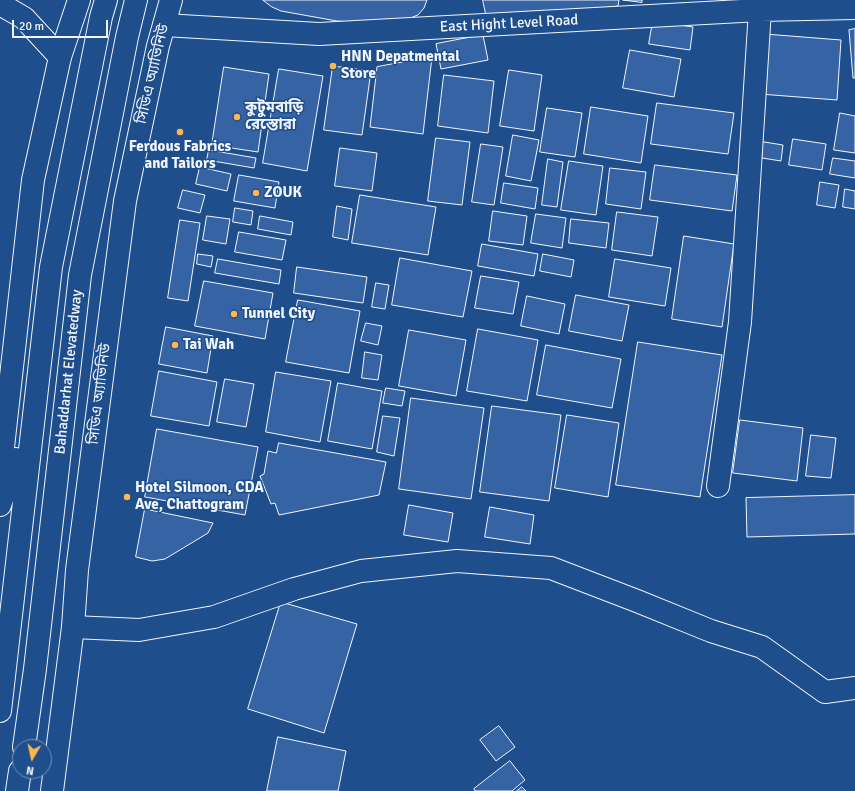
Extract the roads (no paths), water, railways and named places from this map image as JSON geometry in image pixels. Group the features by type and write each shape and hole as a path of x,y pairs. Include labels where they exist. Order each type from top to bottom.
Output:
{"main road":[{"path":"0,474 2,443 33,180 60,57 79,0"},
{"name":"Bahaddarhat Elevatedway","path":"0,711 51,267 101,17 106,0"},
{"name":"Bahaddarhat Elevatedway","path":"25,739 35,669 80,275 127,37 136,0"},
{"name":"সিডিএ অ্যাভিনিউ","path":"52,791 73,627 77,570 125,201 158,46 171,0"},
{"path":"0,4 24,18 60,57"},
{"name":"East Hight Level Road","path":"164,25 319,34 659,8 760,10 855,8"},
{"path":"718,486 740,322 760,10"},
{"path":"0,505 36,397"},
{"path":"73,627 139,630 214,617 294,589 361,571 457,562 551,568 711,631 762,647 826,692 855,688"},
{"path":"17,791 19,779"}],"place":[{"name":"HNN Depatmental Store","path":"333,66"},
{"name":"কুটুমবাড়ি রেস্তোরা","path":"237,117"},
{"name":"Ferdous Fabrics and Tailors","path":"180,132"},
{"name":"ZOUK","path":"256,193"},
{"name":"Tunnel City","path":"234,314"},
{"name":"Tai Wah","path":"175,345"},
{"name":"Hotel Silmoon, CDA Ave, Chattogram","path":"127,497"}]}
